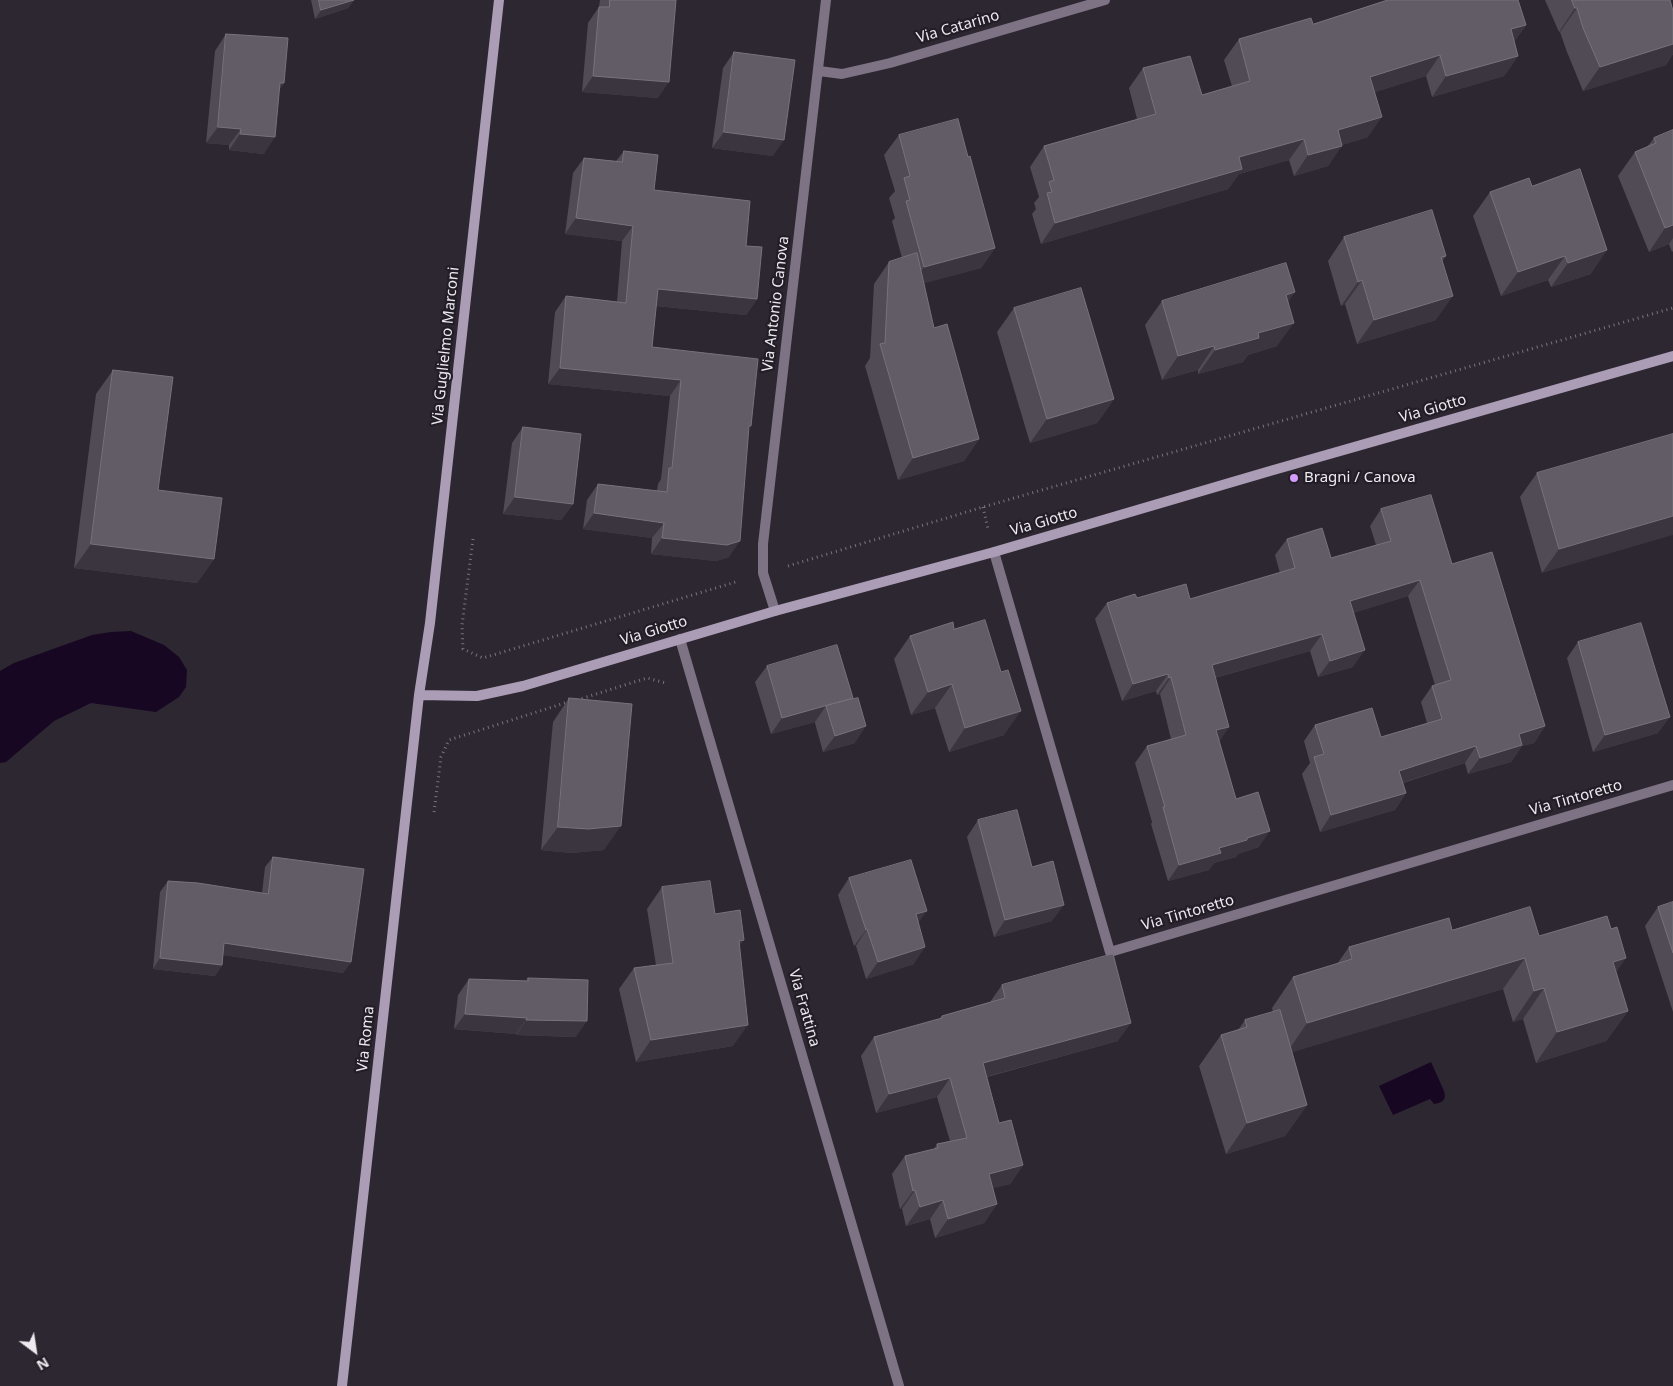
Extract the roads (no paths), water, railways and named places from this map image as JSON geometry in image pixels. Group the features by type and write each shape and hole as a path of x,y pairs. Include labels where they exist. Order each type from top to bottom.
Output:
{"main road":[{"name":"Via Guglielmo Marconi","path":"419,695 430,623 499,0"},
{"name":"Via Giotto","path":"419,695 477,696 523,686 775,611 994,552 1673,356"},
{"name":"Via Roma","path":"342,1386 419,695"}],"street":[{"name":"Via Antonio Canova","path":"775,611 763,574 763,544 826,0"},
{"name":"Via Catarino","path":"818,71 842,74 1105,0"},
{"name":"Via Tintoretto","path":"994,552 1110,952 1673,785"},
{"name":"Via Frattina","path":"680,639 899,1386"}],"place":[{"name":"Bragni / Canova","path":"1294,478"}]}
